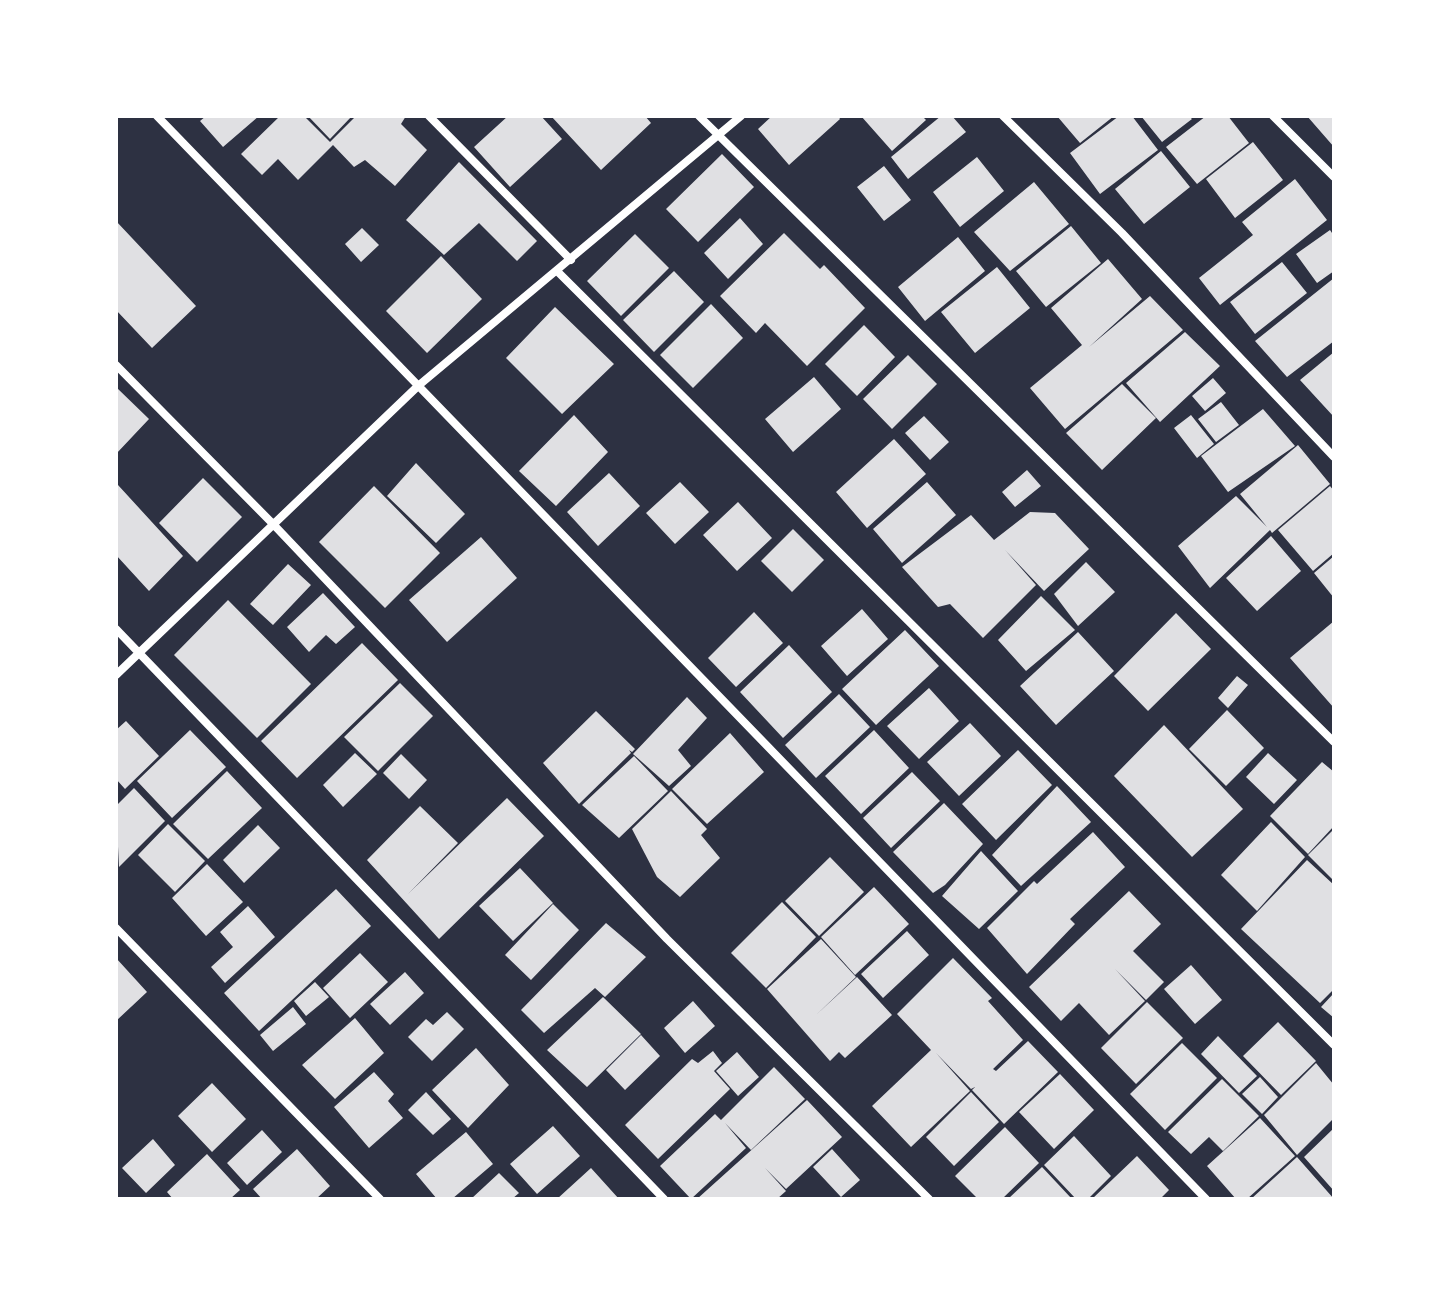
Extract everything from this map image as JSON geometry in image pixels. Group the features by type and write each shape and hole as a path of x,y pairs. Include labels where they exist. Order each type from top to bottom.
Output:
{"street":[{"path":"157,116 1206,1199"},
{"path":"429,116 571,260"},
{"path":"699,116 1334,742"},
{"path":"116,675 418,386 741,116"},
{"path":"1003,116 1122,233 1334,457"},
{"path":"1273,116 1334,177"},
{"path":"557,271 1334,1045"},
{"path":"116,365 273,524 667,939 929,1199"},
{"path":"116,629 664,1199"},
{"path":"116,928 380,1199"}],"building":[{"path":"206,116 259,116 223,147 200,121"},
{"path":"280,116 304,116 330,142 356,116 406,116 401,124 427,150 395,186 365,160 354,167 333,145 298,180 278,159 262,175 241,154"},
{"path":"308,116 352,116 330,139"},
{"path":"508,116 541,116 562,139 510,187 474,147"},
{"path":"551,116 645,116 651,123 601,170"},
{"path":"772,116 838,116 840,119 789,165 758,129"},
{"path":"861,116 922,116 926,120 892,151"},
{"path":"941,116 952,116 966,132 908,179 891,157"},
{"path":"1057,116 1114,116 1080,143"},
{"path":"1119,116 1132,116 1158,150 1100,194 1070,153"},
{"path":"1141,116 1189,116 1192,119 1162,142"},
{"path":"1206,116 1228,116 1249,143 1197,184 1166,147"},
{"path":"1307,116 1334,116 1334,147"},
{"path":"1253,142 1283,180 1235,218 1206,179"},
{"path":"1161,151 1190,187 1144,224 1115,189"},
{"path":"722,154 754,187 698,242 666,209"},
{"path":"977,157 1004,191 960,227 933,192"},
{"path":"459,162 537,241 517,261 479,223 444,255 406,220"},
{"path":"884,166 911,200 884,221 857,187"},
{"path":"1295,179 1327,220 1220,305 1199,278 1253,235 1242,222"},
{"path":"1034,182 1069,224 1010,271 974,232"},
{"path":"740,218 763,244 728,279 704,253"},
{"path":"116,221 196,306 152,348 116,310"},
{"path":"1071,226 1101,263 1046,307 1016,271"},
{"path":"362,228 379,245 361,262 345,244"},
{"path":"1330,230 1334,236 1334,271 1317,283 1296,254"},
{"path":"784,233 820,269 824,265 865,308 807,366 765,323 756,333 720,296"},
{"path":"635,234 669,268 621,316 587,281"},
{"path":"958,237 985,271 925,321 898,287"},
{"path":"441,256 482,299 427,353 386,311"},
{"path":"1108,259 1142,299 1089,347 1150,296 1183,330 1065,429 1030,388 1082,345 1051,308"},
{"path":"1282,262 1307,293 1255,334 1230,302"},
{"path":"997,267 1030,308 975,353 941,312"},
{"path":"674,271 704,302 654,352 623,320"},
{"path":"1334,278 1334,341 1287,377 1255,341"},
{"path":"711,304 743,338 693,388 660,355"},
{"path":"555,307 614,364 562,414 506,358"},
{"path":"864,325 895,357 857,396 825,364"},
{"path":"1185,332 1220,366 1160,422 1126,383"},
{"path":"1334,352 1334,417 1300,380"},
{"path":"908,355 937,384 892,429 863,399"},
{"path":"814,377 841,409 793,452 765,419"},
{"path":"1213,378 1226,393 1205,411 1192,396"},
{"path":"1122,384 1156,418 1102,470 1066,433"},
{"path":"116,387 149,419 116,454"},
{"path":"1221,402 1239,425 1216,442 1198,419"},
{"path":"1263,409 1295,446 1228,492 1201,456"},
{"path":"574,415 608,452 556,506 519,471"},
{"path":"1191,415 1214,444 1197,458 1174,428"},
{"path":"924,416 949,442 930,460 905,433"},
{"path":"894,439 926,474 867,528 836,492"},
{"path":"1298,445 1330,484 1272,533 1270,530 1210,588 1178,546 1236,496 1267,527 1240,494"},
{"path":"416,463 465,514 436,543 387,496"},
{"path":"1027,470 1041,486 1015,507 1002,492"},
{"path":"609,473 640,506 598,546 567,512"},
{"path":"203,478 242,517 197,562 159,523"},
{"path":"680,482 709,512 675,544 646,513"},
{"path":"927,482 956,515 902,563 873,529"},
{"path":"118,485 183,556 149,591 116,555"},
{"path":"374,486 440,553 385,608 319,542"},
{"path":"1330,486 1334,491 1334,553 1313,571 1278,530"},
{"path":"738,502 772,538 737,571 703,535"},
{"path":"1030,512 1055,513 1089,549 1044,591 1005,550 1036,585 983,638 950,604 938,607 902,567 971,515 994,540"},
{"path":"793,529 824,560 792,592 761,561"},
{"path":"1271,536 1301,571 1257,611 1226,578"},
{"path":"481,537 517,578 447,642 409,600"},
{"path":"1334,556 1334,598 1314,573"},
{"path":"1086,562 1115,592 1078,626 1054,594"},
{"path":"288,564 311,585 273,625 250,604"},
{"path":"323,593 355,627 336,644 326,635 309,652 287,627"},
{"path":"1041,596 1075,630 1026,671 998,640"},
{"path":"228,600 311,684 257,738 174,655"},
{"path":"862,609 888,639 847,676 821,646"},
{"path":"754,612 783,643 736,687 708,658"},
{"path":"1176,613 1211,649 1148,711 1114,676"},
{"path":"1334,621 1334,708 1290,658"},
{"path":"905,630 939,666 876,725 842,689"},
{"path":"1078,632 1114,671 1056,725 1020,686"},
{"path":"362,643 398,680 297,778 261,741"},
{"path":"789,645 832,692 783,738 740,692"},
{"path":"1237,676 1248,685 1228,708 1218,698"},
{"path":"400,683 433,716 378,771 344,737"},
{"path":"929,688 959,721 919,759 887,726"},
{"path":"839,694 870,727 816,778 785,745"},
{"path":"687,697 707,718 678,750 691,766 669,786 633,754"},
{"path":"1227,710 1264,748 1226,786 1189,749"},
{"path":"596,711 635,749 632,752 629,750 631,753 579,804 543,763"},
{"path":"126,721 159,756 125,789 116,779 116,730"},
{"path":"970,723 1001,756 959,796 927,762"},
{"path":"1164,725 1243,809 1192,857 1114,776"},
{"path":"190,730 226,767 172,818 137,781"},
{"path":"874,730 909,768 861,814 825,776"},
{"path":"730,733 764,772 707,824 672,789"},
{"path":"1018,750 1052,785 996,840 962,804"},
{"path":"355,753 377,774 343,807 323,785"},
{"path":"1268,753 1297,780 1274,804 1246,777"},
{"path":"401,754 427,780 409,799 383,773"},
{"path":"634,756 668,791 619,838 582,805"},
{"path":"1322,762 1334,772 1334,826 1308,854 1270,816"},
{"path":"227,771 262,808 208,859 173,824"},
{"path":"912,772 940,801 891,848 863,818"},
{"path":"1057,786 1091,822 1021,886 992,855"},
{"path":"134,788 165,821 119,867 116,806"},
{"path":"671,791 707,829 701,835 720,858 680,897 657,877 632,829"},
{"path":"507,798 544,836 439,939 367,860 420,806 458,843 408,894"},
{"path":"944,803 983,844 945,885 933,893 893,852"},
{"path":"1271,822 1305,857 1257,911 1221,875"},
{"path":"168,824 205,861 175,892 138,855"},
{"path":"258,825 280,848 244,883 223,860"},
{"path":"1334,829 1334,881 1308,855"},
{"path":"1093,832 1125,867 1070,919 1075,924 1027,974 987,928 1034,881 1037,884"},
{"path":"981,851 1018,891 979,929 942,896"},
{"path":"830,857 864,892 819,936 785,901"},
{"path":"1307,860 1334,885 1334,989 1320,1003 1241,929"},
{"path":"207,864 243,902 206,936 172,898"},
{"path":"520,868 553,903 513,941 479,906"},
{"path":"874,887 909,924 855,975 821,937"},
{"path":"336,889 371,926 259,1031 224,993"},
{"path":"1129,891 1161,924 1133,951 1164,982 1146,1000 1115,969 1145,1001 1109,1035 1079,1003 1061,1021 1029,987"},
{"path":"782,902 816,937 766,988 731,953"},
{"path":"553,904 579,930 531,980 505,955"},
{"path":"248,906 275,937 225,983 211,967 233,947 220,932"},
{"path":"606,923 646,957 605,997 595,988 544,1033 521,1010"},
{"path":"907,931 929,955 883,998 861,974"},
{"path":"821,939 856,977 816,1015 857,977 892,1015 845,1058 839,1052 830,1061 767,989"},
{"path":"360,953 388,982 350,1018 323,988"},
{"path":"116,958 147,992 116,1021"},
{"path":"953,958 992,998 988,1001 1023,1040 993,1069 996,1071 1028,1041 1058,1072 1004,1124 972,1090 975,1087 971,1089 936,1053 970,1091 911,1147 872,1106 931,1050 897,1014"},
{"path":"1191,965 1222,1000 1195,1024 1164,989"},
{"path":"405,972 424,993 390,1025 370,1004"},
{"path":"315,982 329,997 306,1016 294,1001"},
{"path":"1334,993 1334,1018 1321,1007"},
{"path":"603,997 641,1034 587,1087 547,1050"},
{"path":"693,1001 715,1026 685,1053 664,1028"},
{"path":"1147,1002 1183,1038 1136,1084 1101,1048"},
{"path":"293,1007 306,1024 273,1051 260,1035"},
{"path":"447,1012 464,1029 432,1061 408,1037 426,1019 433,1025"},
{"path":"355,1018 384,1053 335,1099 302,1065"},
{"path":"1278,1022 1316,1061 1281,1095 1243,1056"},
{"path":"641,1035 660,1056 625,1090 606,1070"},
{"path":"1218,1036 1257,1076 1239,1093 1201,1054"},
{"path":"1182,1043 1217,1078 1165,1130 1130,1094"},
{"path":"476,1048 509,1085 468,1128 432,1090"},
{"path":"713,1051 722,1063 714,1071 730,1089 658,1159 625,1125 692,1059 698,1063"},
{"path":"737,1052 759,1077 738,1096 716,1071"},
{"path":"1316,1063 1334,1085 1334,1118 1297,1155 1264,1115"},
{"path":"774,1067 805,1099 751,1150 725,1123 746,1148 691,1199 660,1166 715,1114 721,1120"},
{"path":"374,1072 394,1094 388,1101 403,1118 369,1148 334,1107"},
{"path":"1060,1074 1094,1110 1054,1149 1019,1112"},
{"path":"1260,1077 1278,1097 1262,1114 1242,1094"},
{"path":"1222,1079 1259,1116 1223,1151 1209,1137 1191,1154 1168,1132"},
{"path":"212,1083 246,1119 212,1152 178,1116"},
{"path":"426,1092 451,1119 433,1135 408,1110"},
{"path":"971,1092 999,1122 954,1166 926,1137"},
{"path":"807,1100 842,1137 786,1189 765,1168 786,1191 777,1199 697,1199"},
{"path":"1260,1118 1295,1156 1247,1199 1236,1199 1207,1166"},
{"path":"553,1126 580,1156 537,1194 510,1164"},
{"path":"1005,1127 1039,1163 1002,1199 978,1199 955,1176"},
{"path":"1334,1128 1334,1191 1304,1157"},
{"path":"262,1130 282,1152 247,1185 227,1163"},
{"path":"466,1132 493,1164 452,1199 437,1199 416,1174"},
{"path":"1074,1136 1111,1176 1088,1199 1076,1199 1044,1165"},
{"path":"153,1139 175,1165 146,1193 122,1168"},
{"path":"297,1149 330,1186 316,1199 262,1199 253,1189"},
{"path":"832,1149 860,1180 841,1197 813,1167"},
{"path":"207,1154 240,1190 230,1199 173,1199 167,1192"},
{"path":"1137,1156 1169,1190 1160,1199 1092,1199"},
{"path":"1297,1157 1334,1199 1251,1199"},
{"path":"1042,1167 1072,1199 1008,1199"},
{"path":"591,1168 619,1199 557,1199"},
{"path":"499,1173 519,1193 512,1199 471,1199"}]}
